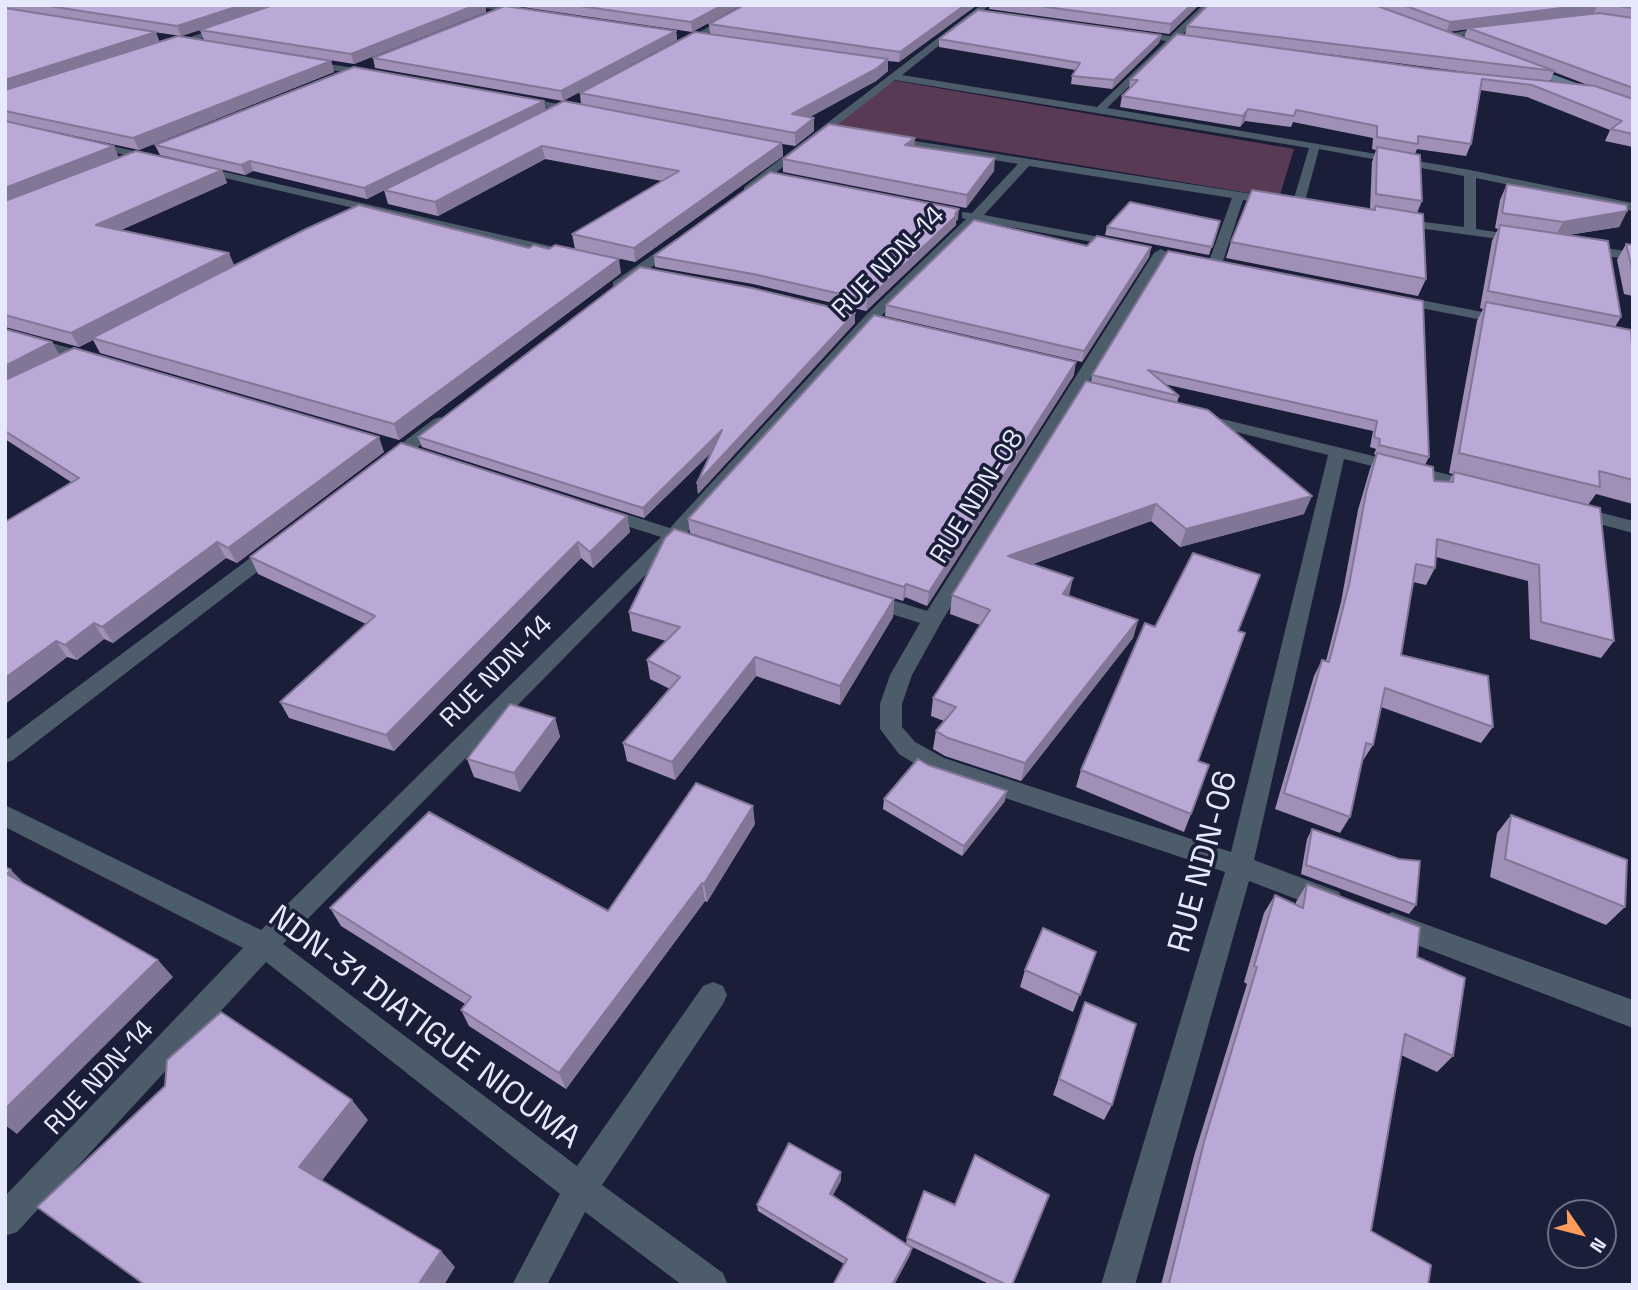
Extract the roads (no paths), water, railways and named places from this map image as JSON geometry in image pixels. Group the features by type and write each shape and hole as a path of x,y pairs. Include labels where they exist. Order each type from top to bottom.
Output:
{"street":[{"path":"472,5 533,14"},
{"path":"480,20 517,5"},
{"path":"671,50 702,38 753,5"},
{"path":"1099,110 1208,5"},
{"path":"736,198 775,176 791,152 834,131 895,70 985,11"},
{"path":"155,50 243,22"},
{"path":"1440,36 1504,28"},
{"path":"1116,31 1210,44"},
{"path":"1428,31 1458,43"},
{"path":"682,35 702,38"},
{"path":"153,38 207,47"},
{"path":"287,60 379,75"},
{"path":"329,81 379,61"},
{"path":"1518,65 1633,108"},
{"path":"895,70 1099,110 1470,173 1633,207"},
{"path":"1550,88 1592,92"},
{"path":"540,120 587,95"},
{"path":"510,98 590,113"},
{"path":"880,138 1305,206 1315,145"},
{"path":"81,142 150,153 176,164 357,211 572,256"},
{"path":"119,166 150,153"},
{"name":"RUE NDN-14","path":"5,1220 264,945 674,535 871,318 975,217 1026,162"},
{"path":"1470,173 1470,233"},
{"path":"357,211 387,197"},
{"path":"1215,264 1239,197"},
{"path":"949,212 975,217"},
{"name":"RUE NDN-08","path":"975,217 1154,251 1080,369 1083,391 932,620 901,675 891,704 891,729 907,748 936,765 1240,866"},
{"path":"1378,218 1539,243"},
{"path":"606,295 631,269 692,230"},
{"path":"1566,246 1608,259 1633,256"},
{"path":"631,269 663,275"},
{"path":"1378,295 1527,324"},
{"path":"5,333 117,367"},
{"path":"371,475 457,409"},
{"path":"1181,414 1498,492"},
{"path":"378,442 430,458"},
{"name":"RUE NDN-06","path":"1118,1285 1240,866 1337,452"},
{"path":"1552,506 1633,527"},
{"path":"584,507 699,544"},
{"path":"5,754 293,534"},
{"path":"854,594 932,620"},
{"name":"NDN-31 DIATIGUE NIOUMA","path":"5,815 264,945 580,1189 711,1285"},
{"path":"1240,866 1633,1014"},
{"path":"528,1285 580,1189 713,995"}]}
